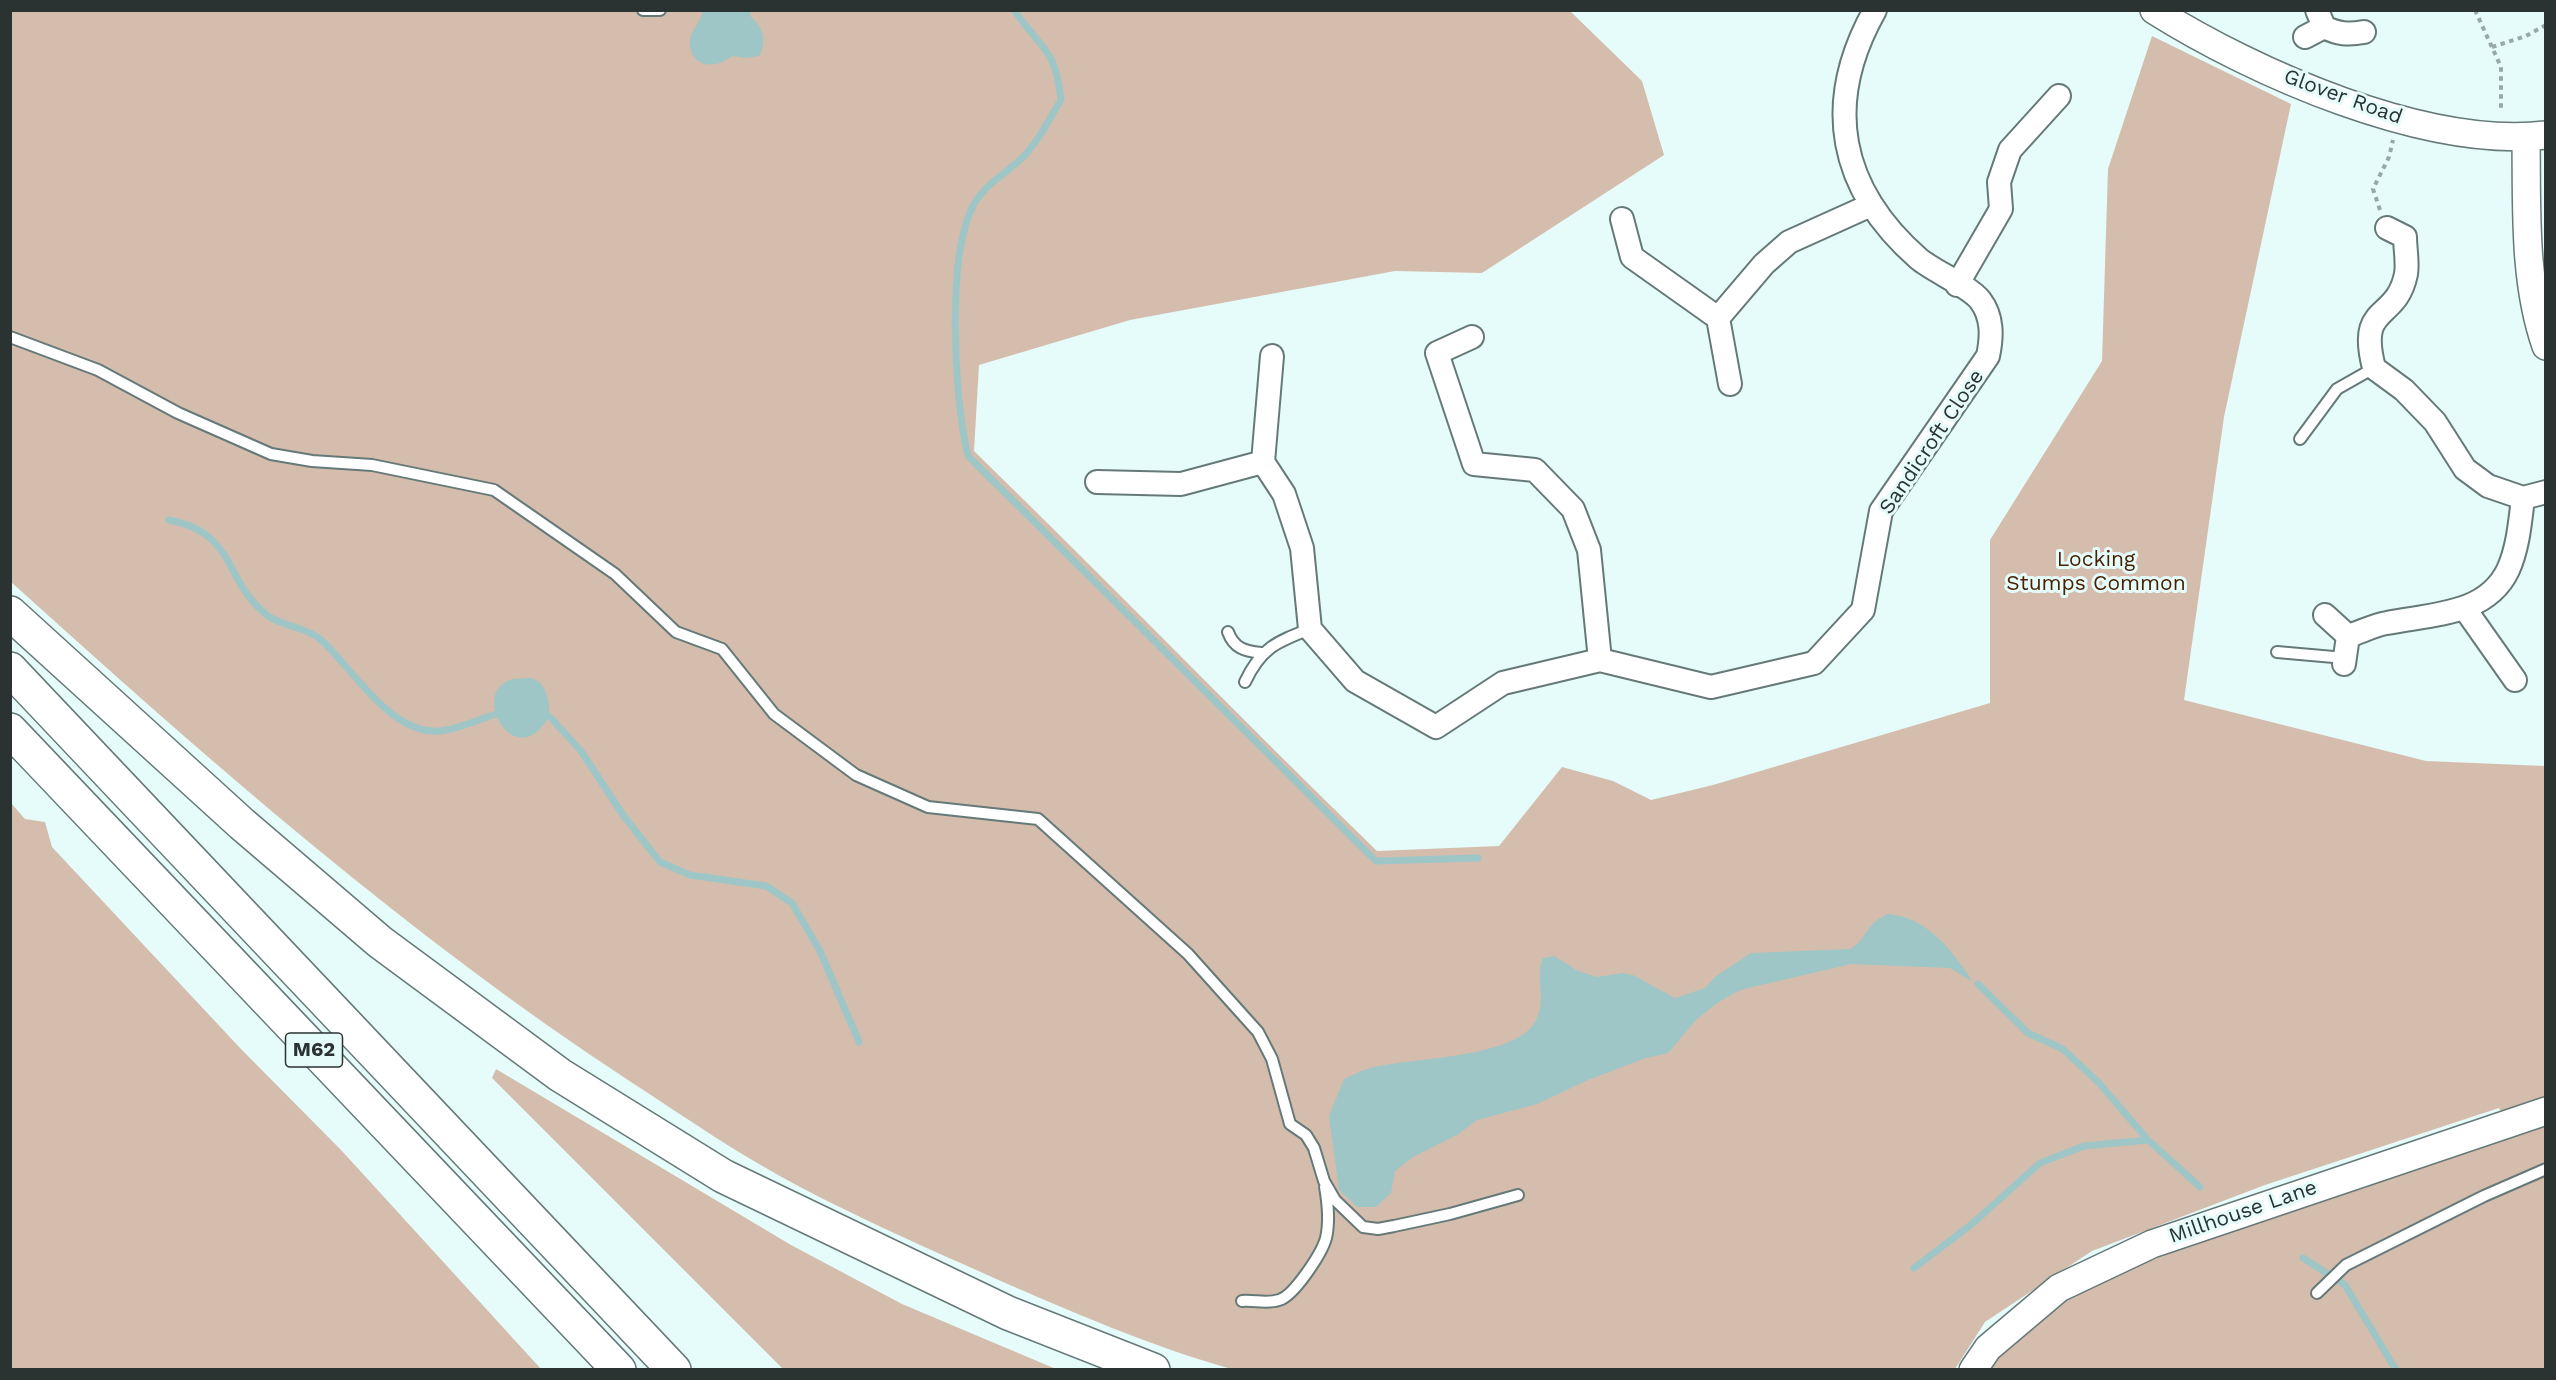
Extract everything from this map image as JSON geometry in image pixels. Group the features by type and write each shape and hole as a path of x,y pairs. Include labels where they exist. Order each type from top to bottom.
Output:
{"highway":[{"path":"10,613 242,824 380,942 560,1075 733,1181 1008,1314 1153,1370"},
{"name":"M62","path":"10,669 674,1370"},
{"name":"M62","path":"10,730 619,1370"}],"street":[{"name":"Sandicroft Close","path":"1310,629 1355,681 1436,727 1503,683 1600,660 1711,687 1814,663 1863,610 1881,511 1988,356 1992,334 1988,314 1979,298 1920,260 1870,205 1853,172 1845,143 1844,114 1849,71 1857,44 1875,10"},
{"name":"Glover Road","path":"2154,10 2193,35 2334,98 2424,125 2524,137"},
{"path":"2315,25 2349,35 2364,32"},
{"path":"1957,285 2001,209 1999,182 2010,150 2059,96"},
{"path":"2524,137 2539,286 2538,322 2546,346"},
{"path":"1718,318 1764,264 1789,242 1870,205"},
{"path":"1622,219 1632,257 1718,318 1730,384"},
{"path":"2387,228 2405,237 2406,274 2396,299 2372,322 2367,343 2374,368 2404,390 2435,422 2465,469 2488,486 2523,498 2546,492"},
{"path":"1472,337 1437,353 1474,464 1535,470 1573,509 1589,550 1600,660"},
{"path":"1272,356 1263,462 1284,494 1302,548 1310,629"},
{"path":"1097,482 1181,484 1263,462"},
{"path":"2325,615 2346,653 2384,623 2465,609 2488,594 2507,572 2517,544 2523,498"},
{"path":"2465,609 2515,680"},
{"name":"Millhouse Lane","path":"1973,1370 1988,1348 2059,1288 2152,1244 2546,1111"}],"lane":[{"path":"644,10 660,10"},
{"path":"10,337 98,370 178,413 271,454 312,461 372,465 494,490 615,574 676,632 722,649 774,714 856,775 928,807 1038,819 1188,954 1258,1032 1272,1059 1290,1124 1306,1135 1314,1148 1324,1181 1328,1210 1325,1239 1316,1259 1291,1293 1280,1300 1242,1301"},
{"path":"2300,439 2337,389 2374,368"},
{"path":"1245,682 1261,653 1290,636 1310,629"},
{"path":"1228,632 1233,644 1246,651 1261,653"},
{"path":"2277,652 2346,653"},
{"path":"2317,1293 2336,1272 2484,1196 2546,1169"},
{"path":"1324,1181 1348,1216 1363,1227 1378,1229 1450,1214 1518,1195"}],"path":[{"path":"2475,10 2501,68 2524,137"},
{"path":"2492,46 2526,36 2546,25"},
{"path":"2387,228 2373,189 2389,157 2399,118"}],"green space":[{"name":"Locking Stumps Common","path":"11,11 1570,11 1642,81 1664,155 1482,273 1395,271 1130,320 979,365 974,451 1377,851 1499,846 1562,767 1613,781 1651,800 1713,785 1990,703 1990,540 2102,361 2108,169 2152,36 2291,104 2224,417 2184,700 2426,761 2545,766 2545,1369 1986,1369 1994,1353 2080,1288 2225,1232 2513,1132 2499,1108 2265,1185 2092,1251 1985,1322 1955,1369 1235,1370 1143,1340 1053,1303 896,1234 800,1187 735,1150 548,1026 389,907 235,780 11,582"},
{"path":"11,803 25,819 45,822 52,847 241,1049 342,1151 541,1369 11,1369"},
{"path":"496,1069 791,1245 902,1304 1056,1369 783,1369 492,1078"}],"water":[{"path":"703,11 750,11 751,17 763,35 763,45 759,56 747,58 732,56 712,64 699,62 691,51 690,42"},
{"path":"531,678 537,680 544,689 548,699 550,717 538,731 527,737 516,737 500,723 495,712 494,701 497,691 507,681"},
{"path":"1888,914 1915,922 1927,929 1948,948 1973,982 1950,968 1851,964 1740,990 1717,1003 1696,1020 1668,1053 1643,1059 1588,1080 1537,1104 1477,1120 1457,1135 1413,1157 1395,1171 1391,1193 1376,1207 1357,1207 1339,1190 1329,1116 1344,1079 1374,1067 1459,1055 1503,1044 1521,1036 1538,1017 1543,958 1554,956 1578,971 1597,977 1623,973 1633,975 1675,998 1705,988 1716,976 1751,953 1850,949 1860,941 1874,922"}],"waterway":[{"path":"1014,10 1050,57 1056,72 1061,100 1029,151 979,197 965,227 959,257 955,328 959,400 968,456 1376,861 1478,858"},
{"path":"169,520 190,526 206,535 226,557 250,598 263,612 269,617 306,631 320,639 373,697 404,722 421,729 439,731 496,714"},
{"path":"550,717 581,751 623,815 660,862 690,875 766,886 792,903 820,951 859,1042"},
{"path":"1978,984 2028,1033 2063,1049 2099,1083 2148,1140 2200,1187"},
{"path":"1914,1268 1972,1224 2040,1163 2084,1146 2148,1140"},
{"path":"2303,1258 2345,1285 2396,1370"}]}
